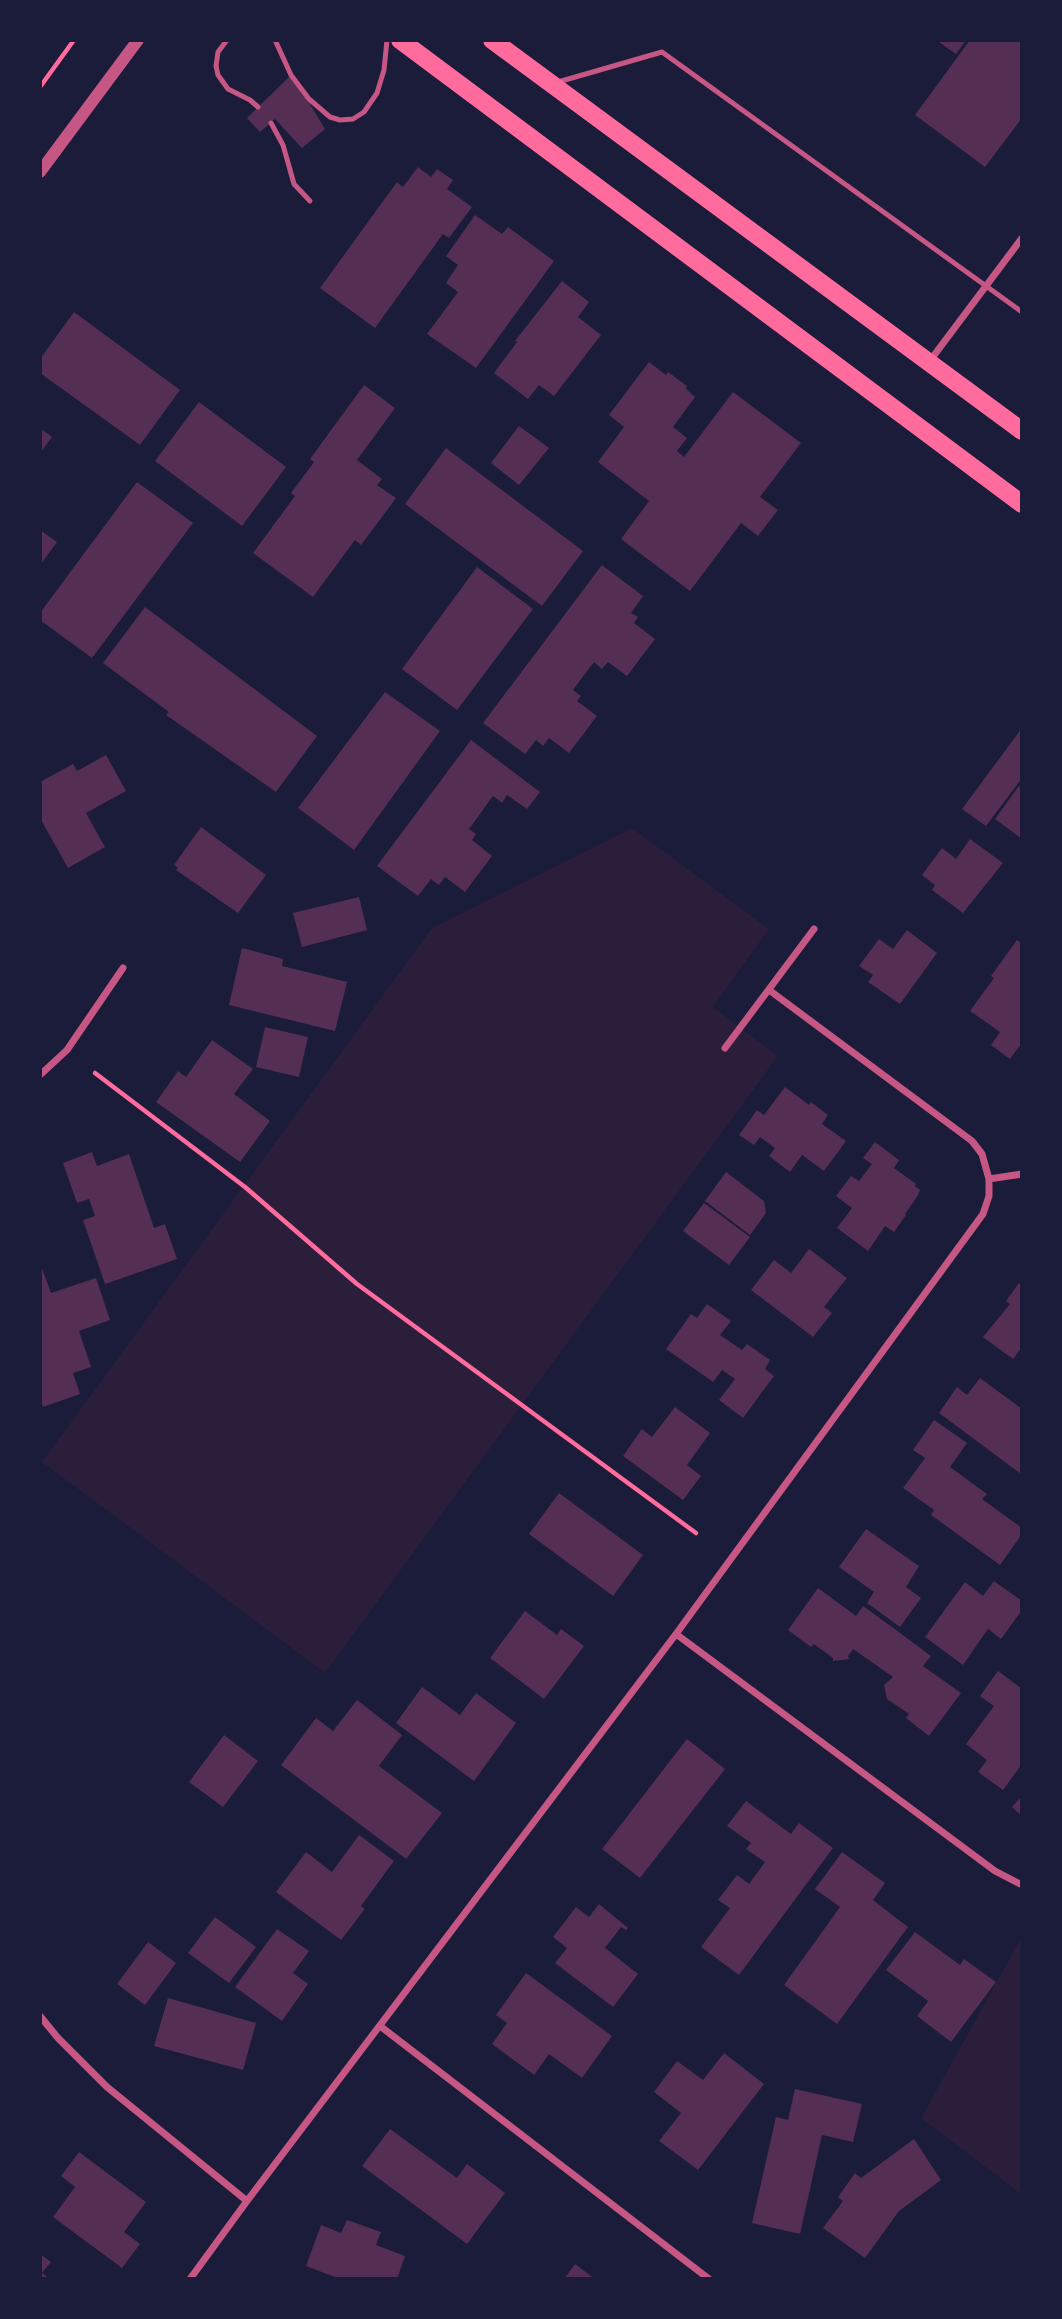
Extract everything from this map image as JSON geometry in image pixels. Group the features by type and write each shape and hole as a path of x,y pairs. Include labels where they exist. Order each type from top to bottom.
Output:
{"main road":[{"path":"400,40 1022,504"},
{"path":"492,40 1022,431"}],"street":[{"path":"40,172 138,40"},
{"path":"929,363 1022,238"},
{"path":"725,1048 814,929"},
{"path":"40,1075 67,1050 124,968"},
{"path":"190,2279 676,1634 975,1227 987,1202 989,1179 982,1154 967,1135 769,990"},
{"path":"989,1179 1022,1174"},
{"path":"676,1634 995,1871 1022,1885"},
{"path":"40,2015 58,2038 107,2087 247,2201"},
{"path":"380,2026 709,2279"}],"lane":[{"path":"227,40 218,52 218,75 228,89 258,107"},
{"path":"275,40 289,72 309,99 330,117 340,120 353,118 364,112 377,93 384,70 387,40"},
{"path":"552,84 662,52 1022,312"},
{"path":"271,123 283,145 293,184 310,201"}],"path":[{"path":"40,87 74,40"},
{"path":"95,1073 245,1186 357,1284 696,1533"}],"shaded area":[{"path":"632,828 769,929 713,1007 778,1056 325,1673 42,1462 432,928"},
{"path":"1020,1940 1022,1941 1022,2195 921,2118"}],"building":[{"path":"936,40 966,40 956,54"},
{"path":"970,40 1022,40 1022,118 985,167 915,115"},
{"path":"292,74 325,129 302,148 275,119 260,132 247,118"},
{"path":"418,167 431,177 437,169 453,180 447,189 472,207 449,238 443,234 375,328 320,288 397,182 403,187"},
{"path":"475,215 502,234 508,227 554,261 476,368 427,334 458,292 446,283 458,265 446,256"},
{"path":"562,281 589,302 578,317 601,335 554,396 539,385 528,399 494,373 517,342 515,341"},
{"path":"74,312 180,390 140,445 40,373 40,359"},
{"path":"649,362 687,386 686,389 695,397 673,427 687,438 677,451 684,457 733,392 801,443 760,497 778,510 758,536 741,523 690,591 621,539 649,501 598,462 624,427 609,415"},
{"path":"364,385 395,408 357,460 382,479 377,485 396,498 361,545 355,540 313,597 253,553 295,496 291,493 314,462 310,459"},
{"path":"199,402 286,467 242,526 155,461"},
{"path":"519,426 549,448 519,485 491,463"},
{"path":"40,428 52,437 40,453"},
{"path":"446,448 583,551 542,606 405,504"},
{"path":"137,482 193,523 92,658 40,620 40,613"},
{"path":"40,530 57,542 40,565"},
{"path":"602,565 643,596 631,613 638,617 634,623 655,639 627,676 608,662 602,669 594,662 573,690 581,696 577,701 597,716 569,753 549,738 543,746 536,740 525,754 483,723"},
{"path":"477,567 533,609 457,710 402,669"},
{"path":"145,607 317,736 276,792 166,715 169,712 103,663"},
{"path":"385,692 440,731 354,850 298,808"},
{"path":"1022,728 1022,778 986,826 962,809"},
{"path":"471,740 540,792 527,809 507,795 502,803 493,796 469,829 476,834 472,840 492,856 465,892 445,877 439,885 431,879 418,896 377,866"},
{"path":"106,755 126,791 86,813 105,847 68,868 40,818 40,782 73,764 77,771"},
{"path":"1019,786 1022,788 1022,839 995,819"},
{"path":"201,827 266,875 238,913 176,870 178,868 174,865"},
{"path":"970,839 1003,863 963,913 932,890 935,885 922,875 942,848 956,859"},
{"path":"359,897 367,930 302,947 293,913"},
{"path":"907,930 937,953 900,1004 868,982 873,975 859,966 879,939 893,949"},
{"path":"1017,940 1022,944 1022,1043 1010,1059 991,1045 1000,1032 970,1011"},
{"path":"242,948 283,959 282,966 347,982 335,1031 229,1005"},
{"path":"265,1027 308,1037 299,1077 256,1067"},
{"path":"212,1040 253,1069 234,1094 270,1121 240,1162 156,1102 178,1071 186,1077"},
{"path":"785,1087 828,1115 822,1124 846,1141 824,1171 802,1155 790,1172 769,1156 775,1148 760,1137 754,1145 739,1135 757,1110 764,1115"},
{"path":"875,1142 899,1160 894,1168 920,1190 894,1232 885,1226 868,1251 837,1228 852,1208 836,1196 851,1176 859,1181 872,1164 863,1158"},
{"path":"92,1152 97,1166 129,1154 154,1228 165,1224 177,1259 105,1284 83,1220 95,1216 89,1199 77,1203 63,1163"},
{"path":"726,1172 764,1201 766,1213 750,1235 705,1201"},
{"path":"704,1203 750,1237 729,1265 683,1231"},
{"path":"809,1249 847,1278 824,1307 832,1313 813,1337 751,1290 774,1260 791,1273"},
{"path":"40,1263 51,1293 96,1278 110,1320 79,1331 91,1367 73,1373 80,1394 43,1407 40,1399"},
{"path":"1019,1283 1022,1285 1022,1347 1013,1359 983,1337 1010,1304 1006,1301"},
{"path":"707,1304 731,1321 720,1335 742,1350 747,1344 770,1360 765,1369 774,1376 743,1418 719,1400 735,1379 722,1370 713,1382 666,1349 691,1314 697,1318"},
{"path":"980,1378 1022,1409 1021,1474 939,1413 957,1387 967,1395"},
{"path":"675,1407 710,1433 687,1465 701,1476 683,1500 623,1456 642,1429 652,1437"},
{"path":"934,1420 967,1443 950,1467 987,1494 982,1499 1022,1528 1022,1534 1000,1565 931,1515 934,1510 903,1488 925,1458 913,1450"},
{"path":"559,1493 643,1555 613,1596 529,1534"},
{"path":"866,1529 919,1566 906,1587 921,1598 900,1627 867,1603 874,1592 839,1567"},
{"path":"994,1581 1022,1601 1022,1610 1001,1639 988,1629 963,1665 925,1637 965,1582 983,1596"},
{"path":"818,1588 856,1616 863,1606 896,1630 931,1656 923,1666 961,1693 929,1736 906,1718 909,1714 887,1699 884,1685 893,1677 853,1649 849,1659 833,1661 833,1658 814,1644 811,1647 788,1630"},
{"path":"525,1611 557,1635 561,1629 584,1646 544,1699 490,1658"},
{"path":"998,1671 1022,1689 1022,1764 1003,1790 978,1772 987,1760 966,1744 994,1706 980,1696"},
{"path":"422,1687 460,1715 476,1693 516,1723 474,1781 396,1723"},
{"path":"357,1700 402,1735 379,1766 442,1813 406,1859 281,1765 316,1718 333,1731"},
{"path":"224,1735 258,1761 223,1807 189,1782"},
{"path":"687,1739 725,1769 640,1878 602,1849"},
{"path":"1022,1796 1022,1816 1012,1807"},
{"path":"746,1801 791,1834 799,1823 833,1848 739,1975 701,1947 730,1908 718,1900 737,1875 749,1884 765,1862 746,1849 751,1843 727,1826"},
{"path":"359,1835 394,1861 361,1906 365,1909 341,1940 276,1892 306,1852 332,1872"},
{"path":"842,1852 885,1883 873,1900 908,1927 837,2024 784,1985 840,1907 815,1889"},
{"path":"599,1904 628,1928 626,1930 621,1927 605,1948 638,1974 613,2007 555,1963 567,1948 553,1937 576,1907 589,1917"},
{"path":"215,1917 256,1947 229,1983 188,1953"},
{"path":"277,1929 309,1951 293,1973 308,1984 282,2021 235,1987"},
{"path":"915,1932 960,1965 964,1959 996,1982 951,2042 917,2016 928,2001 886,1970"},
{"path":"148,1942 176,1963 145,2005 117,1984"},
{"path":"526,1973 612,2036 582,2078 549,2054 534,2075 492,2044 507,2023 496,2015"},
{"path":"168,1998 256,2023 243,2070 154,2046"},
{"path":"724,2053 764,2084 698,2170 659,2141 681,2113 654,2092 677,2061 703,2080"},
{"path":"795,2089 862,2104 853,2142 822,2135 800,2234 752,2223 776,2117 788,2120"},
{"path":"390,2129 457,2178 467,2164 505,2193 467,2244 362,2166"},
{"path":"914,2139 941,2180 899,2211 865,2258 823,2228 843,2201 838,2197 855,2173 861,2178"},
{"path":"79,2152 146,2202 124,2232 140,2244 122,2268 53,2217 75,2187 61,2176"},
{"path":"347,2220 381,2232 376,2245 405,2256 397,2279 340,2279 306,2266 321,2225 341,2233"},
{"path":"40,2254 51,2262 42,2273 50,2279 40,2279"},
{"path":"575,2264 595,2279 564,2279"}]}
